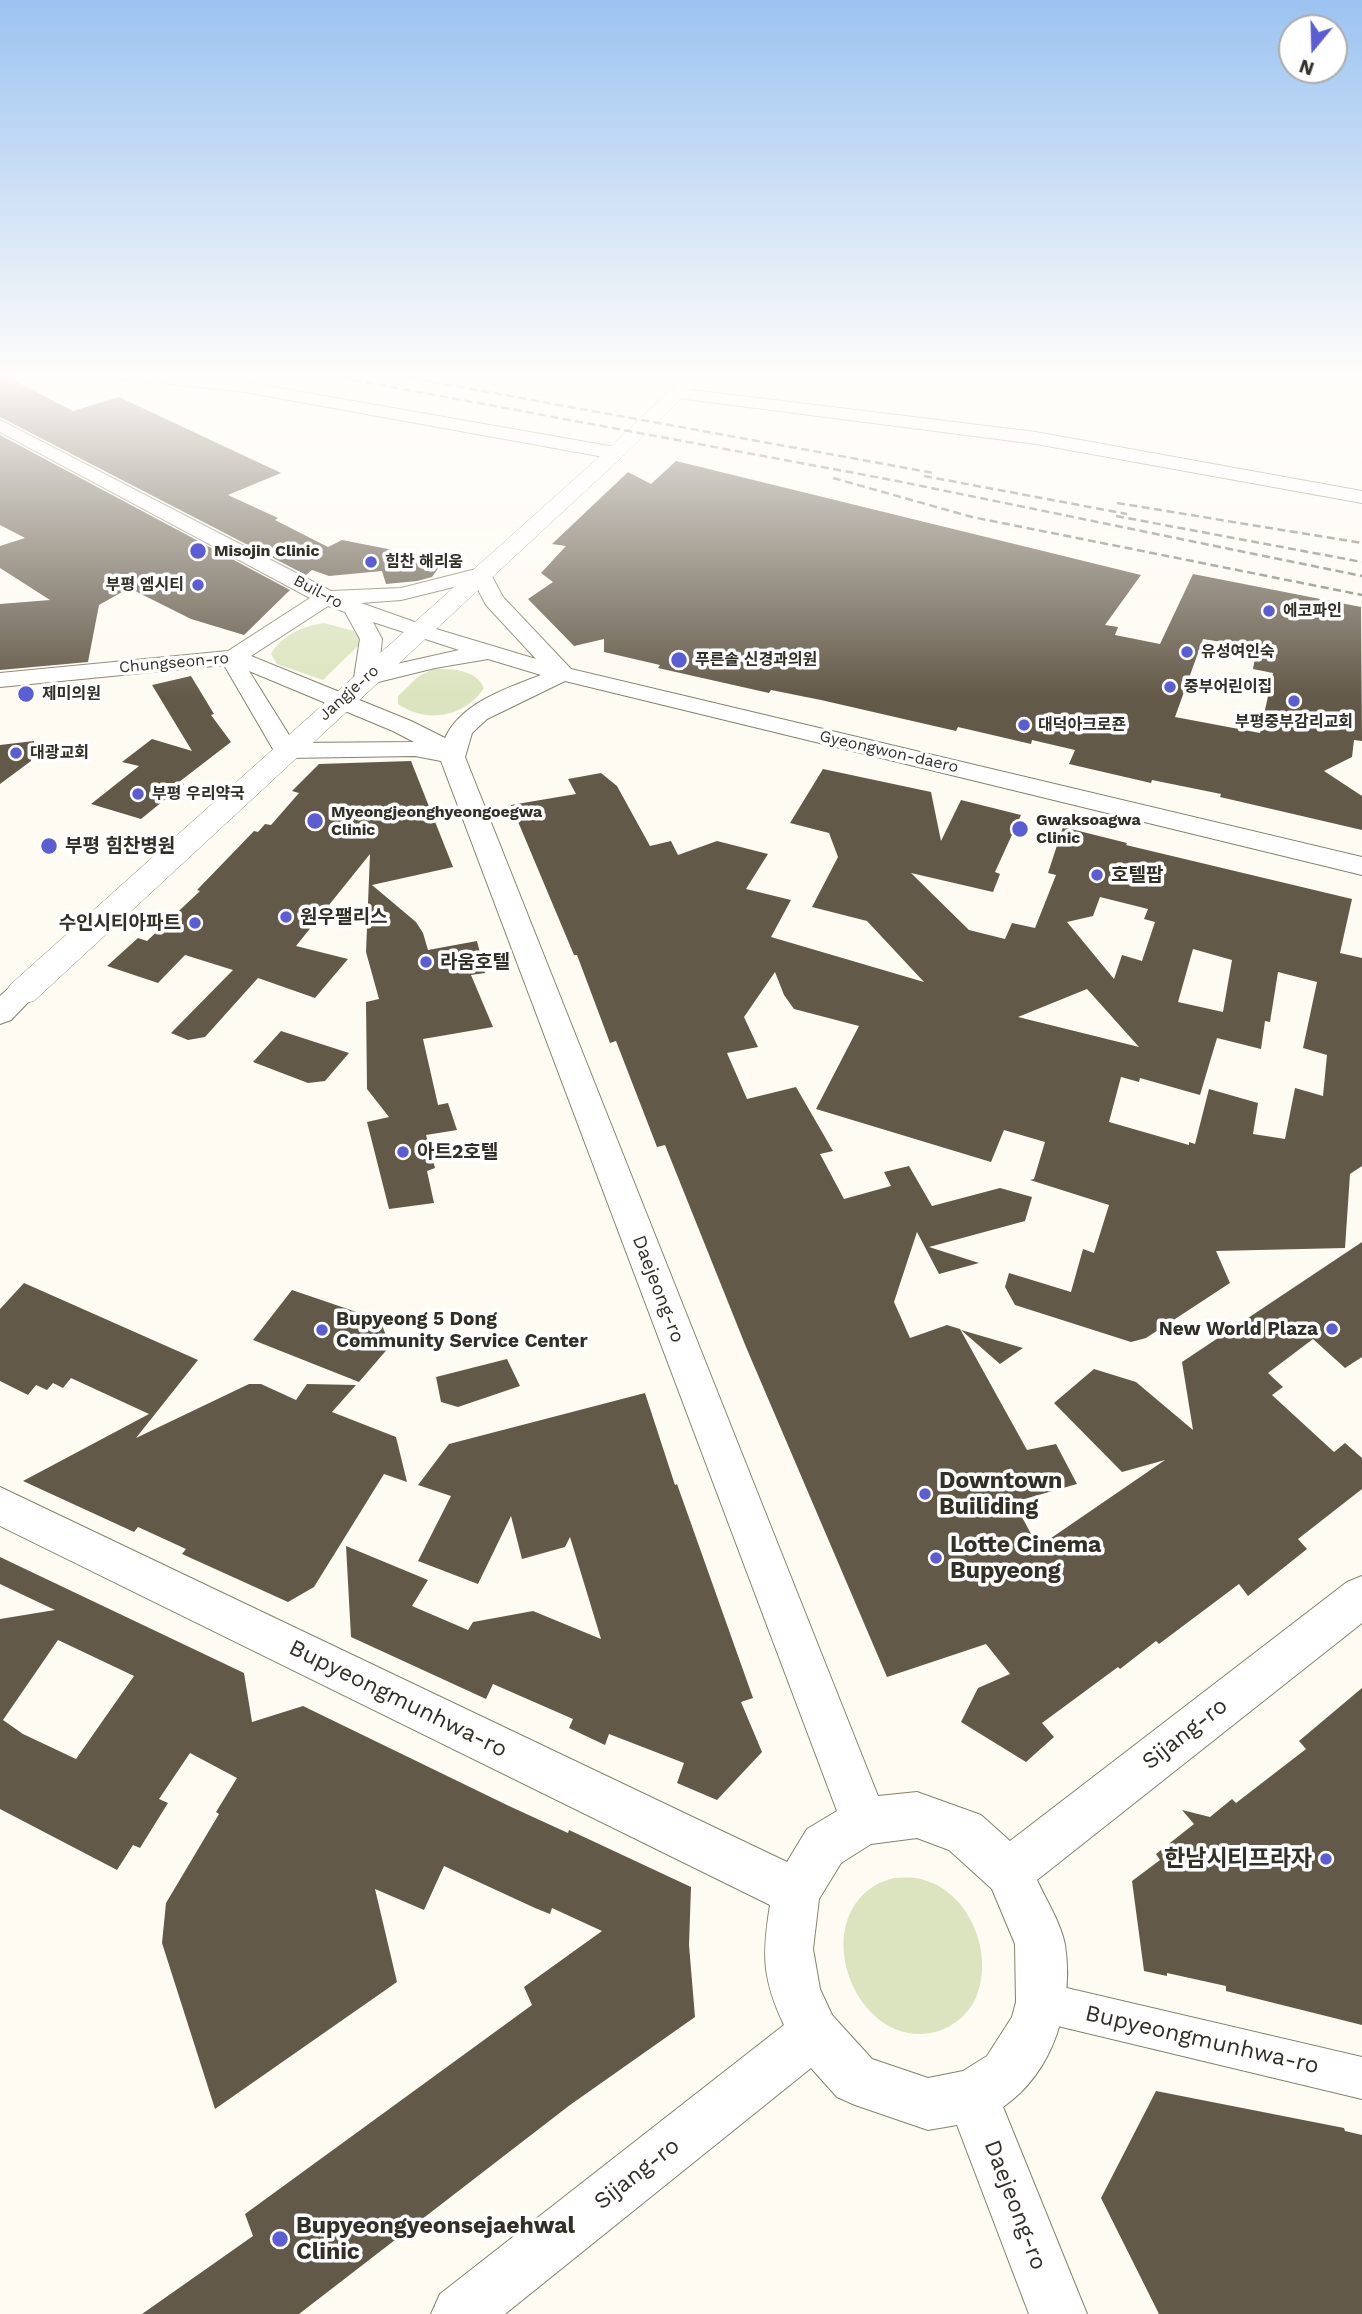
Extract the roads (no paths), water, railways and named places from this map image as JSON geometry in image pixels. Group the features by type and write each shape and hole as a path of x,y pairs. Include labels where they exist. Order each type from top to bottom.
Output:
{"main road":[{"name":"Jangje-ro","path":"11,1003 584,481"}],"street":[{"name":"Buil-ro","path":"106,481 327,598 418,631"},
{"path":"1274,481 1362,497"},
{"path":"480,574 494,600 563,674 531,686 475,716 461,728 452,757 415,749 286,751 236,668 234,657 327,598 401,594 480,574"},
{"path":"282,678 264,653 265,643 272,631 322,616 355,610 370,639 366,678 435,661 489,652 494,670 490,695 456,716 402,726"},
{"name":"Gyeongwon-daero","path":"418,631 563,674 1362,866"},
{"name":"Chungseon-ro","path":"0,680 234,657 402,726 438,744 452,757"},
{"name":"Daejeong-ro","path":"452,757 863,1821"},
{"name":"Bupyeongmunhwa-ro","path":"0,1506 796,1892"},
{"name":"Sijang-ro","path":"1009,1872 1362,1597"},
{"path":"917,1815 964,1832 1009,1872 1040,1943 1041,2002 1034,2028 1005,2074 972,2096 929,2104 855,2079 814,2034 795,1993 788,1949 796,1892 824,1846 863,1821 917,1815"},
{"name":"Bupyeongmunhwa-ro","path":"1041,2002 1362,2078"},
{"name":"Sijang-ro","path":"460,2314 814,2034"},
{"name":"Daejeong-ro","path":"972,2096 1058,2314"}],"railway":[{"path":"844,481 972,517 1362,595"},
{"path":"897,481 1362,576"},
{"path":"951,481 1127,514"},
{"path":"1117,503 1362,543"},
{"path":"1116,516 1362,562"}],"place":[{"name":"Misojin Clinic","path":"198,551"},
{"name":"힘찬 해리움","path":"371,562"},
{"name":"부평 엠시티","path":"198,585"},
{"name":"에코파인","path":"1269,611"},
{"name":"유성여인숙","path":"1187,652"},
{"name":"푸른솔 신경과의원","path":"679,660"},
{"name":"중부어린이집","path":"1170,687"},
{"name":"제미의원","path":"26,694"},
{"name":"부평중부감리교회","path":"1294,701"},
{"name":"대덕아크로죤","path":"1024,725"},
{"name":"대광교회","path":"16,753"},
{"name":"부평 우리약국","path":"138,794"},
{"name":"Myeongjeonghyeongoegwa Clinic","path":"315,821"},
{"name":"Gwaksoagwa Clinic","path":"1020,829"},
{"name":"부평 힘찬병원","path":"49,846"},
{"name":"호텔팝","path":"1097,875"},
{"name":"원우팰리스","path":"286,917"},
{"name":"수인시티아파트","path":"195,923"},
{"name":"라움호텔","path":"426,962"},
{"name":"아트2호텔","path":"403,1152"},
{"name":"New World Plaza","path":"1332,1329"},
{"name":"Bupyeong 5 Dong Community Service Center","path":"322,1330"},
{"name":"Downtown Builiding","path":"925,1494"},
{"name":"Lotte Cinema Bupyeong","path":"936,1558"},
{"name":"한남시티프라자","path":"1326,1859"},
{"name":"Bupyeongyeonsejaehwal Clinic","path":"280,2239"}]}
